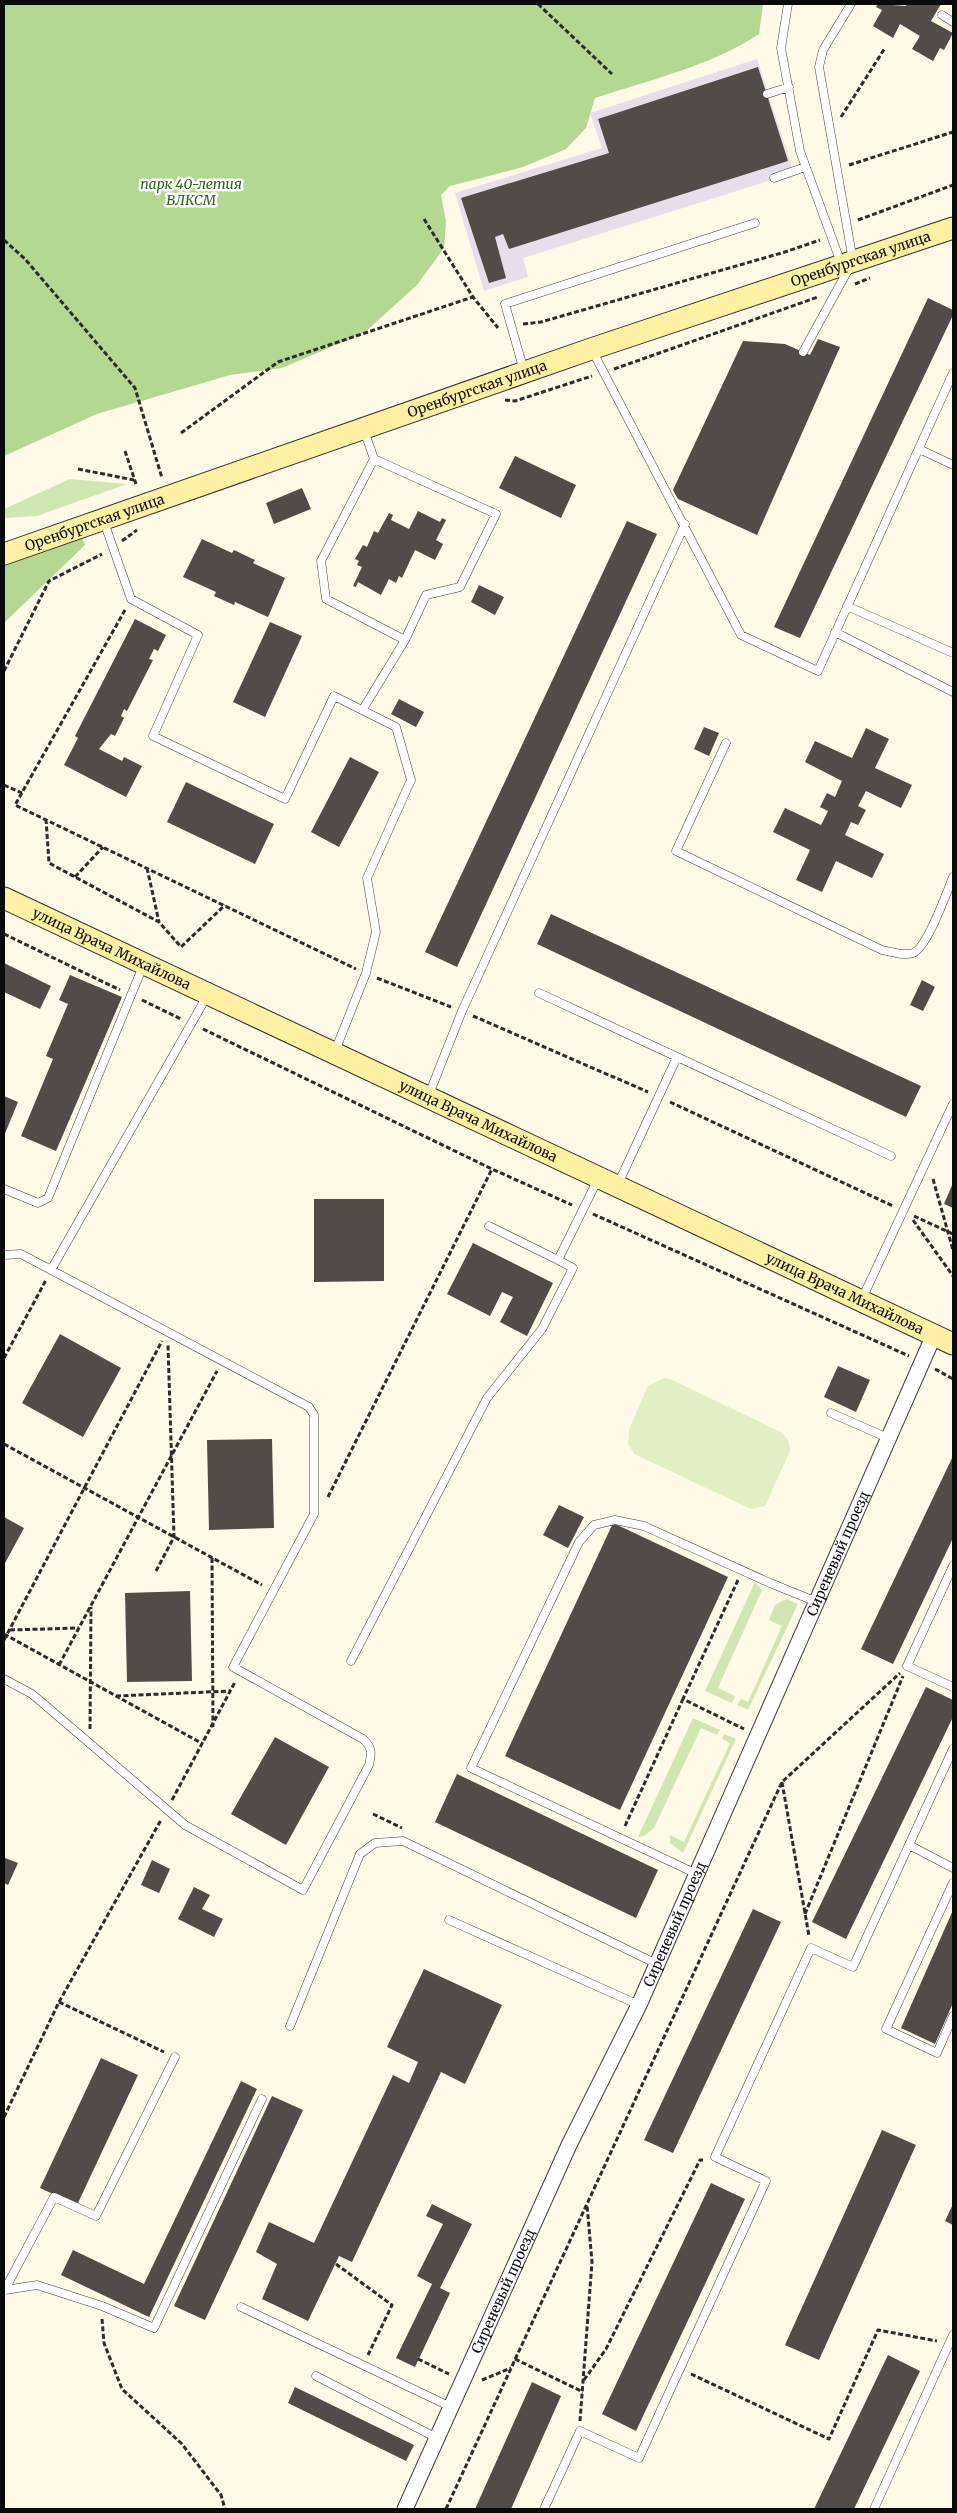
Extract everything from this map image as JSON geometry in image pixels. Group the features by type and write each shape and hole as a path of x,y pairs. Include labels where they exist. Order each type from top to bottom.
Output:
{"main road":[{"name":"Оренбургская улица","path":"4,554 364,430 591,349 953,228"},
{"name":"улица Врача Михайлова","path":"4,898 953,1344"}],"street":[{"name":"Сиреневый проезд","path":"405,2509 569,2145 639,2005 934,1334"}],"lane":[{"path":"788,4 781,48 800,151 832,235 847,263"},
{"path":"803,352 837,290 847,263 847,224 819,66 824,50 851,4"},
{"path":"942,15 953,22"},
{"path":"767,94 789,87"},
{"path":"774,178 806,167"},
{"path":"525,373 513,324 505,304 755,223"},
{"path":"591,349 685,524 741,635 818,671 953,373"},
{"path":"364,430 374,459 321,562 326,599 404,640"},
{"path":"919,449 953,465"},
{"path":"363,709 404,640 426,595 460,587 496,514 374,459"},
{"path":"104,520 131,599 198,635 153,736 285,799 334,696 396,727 411,780 367,878 376,932 366,974 334,1054"},
{"path":"428,1097 462,1012 685,524"},
{"path":"847,606 953,653"},
{"path":"835,632 953,692"},
{"path":"726,743 676,851 882,950 900,954 914,953 923,945 953,877"},
{"path":"4,1189 38,1203 48,1198 144,964"},
{"path":"539,993 891,1156"},
{"path":"51,1270 208,994"},
{"path":"558,1260 583,1210 608,1182 658,1097 677,1057"},
{"path":"862,1301 953,1104"},
{"path":"351,1660 487,1398 546,1320 573,1268 489,1226"},
{"path":"4,1255 21,1254 309,1407 314,1415 314,1514 233,1667 363,1738 370,1746 372,1754 370,1765 303,1890 185,1825 32,1694 4,1678"},
{"path":"831,1413 888,1438"},
{"path":"697,1874 471,1768 579,1542 594,1525 615,1520 644,1526 742,1571 816,1602"},
{"path":"953,1566 950,1582 907,1666 953,1687"},
{"path":"544,2509 580,2431 639,2458 766,2181 715,2158 811,1948 853,1967 953,1749"},
{"path":"290,2026 360,1854 375,1843 403,1841 657,1964"},
{"path":"909,1845 953,1868"},
{"path":"953,1883 886,2029 937,2053 953,2016"},
{"path":"449,1920 639,2005"},
{"path":"4,2290 54,2197 96,2216 175,2058"},
{"path":"4,2290 37,2285 102,2306 154,2328 262,2098"},
{"path":"241,2307 451,2407"},
{"path":"874,2509 953,2335"},
{"path":"316,2376 437,2438"}],"path":[{"path":"538,4 612,74"},
{"path":"840,118 885,48"},
{"path":"838,168 953,132"},
{"path":"847,224 953,185"},
{"path":"424,219 473,297 499,329"},
{"path":"513,324 541,322 785,252 832,235"},
{"path":"4,239 25,260 135,388 168,498"},
{"path":"496,399 515,402 873,277"},
{"path":"181,433 278,362 473,297"},
{"path":"78,469 135,482 125,451"},
{"path":"4,671 49,581 114,548 142,525"},
{"path":"131,599 15,805 366,974 462,1012 658,1097 904,1212"},
{"path":"4,785 22,793"},
{"path":"46,819 49,863 159,922 181,947 224,905"},
{"path":"75,877 103,847"},
{"path":"147,868 159,922"},
{"path":"4,934 492,1169 921,1362 953,1379"},
{"path":"928,1159 946,1231 953,1250"},
{"path":"953,1234 909,1214 953,1276"},
{"path":"4,1358 51,1270"},
{"path":"156,1571 174,1536 167,1332"},
{"path":"4,1640 167,1332"},
{"path":"59,1665 222,1361"},
{"path":"4,1444 274,1591"},
{"path":"212,1558 213,1727"},
{"path":"620,1837 742,1571"},
{"path":"90,1744 91,1605"},
{"path":"9,1630 79,1628"},
{"path":"5,1635 203,1744"},
{"path":"446,2509 782,1782 907,1666"},
{"path":"805,1914 907,1666"},
{"path":"115,1696 231,1691"},
{"path":"683,1699 758,1735"},
{"path":"782,1782 811,1948"},
{"path":"59,2002 175,2058"},
{"path":"584,2380 606,2349 700,2160 715,2158"},
{"path":"580,2431 592,2262 587,2203"},
{"path":"336,2264 392,2305 363,2364"},
{"path":"102,2306 104,2343 122,2389 182,2444 220,2494 224,2509"},
{"path":"680,2369 829,2439 878,2330 950,2343"},
{"path":"418,2359 462,2384 511,2368"},
{"path":"515,2359 583,2392"}],"shaded area":[{"path":"757,59 794,173 523,258 528,277 484,291 455,193 602,148 590,113"}],"green space":[{"name":"парк 40-летия ВЛКСМ","path":"4,4 763,4 759,34 740,45 700,64 595,98 586,128 566,149 523,167 450,186 441,195 446,221 444,248 417,285 364,333 282,368 230,375 97,414 4,456"},
{"path":"70,479 127,484 37,516 4,518 4,509"},
{"path":"73,532 81,535 85,545 4,623 4,565"},
{"path":"664,1378 670,1379 781,1432 785,1436 789,1443 790,1451 765,1506 751,1509 634,1454 628,1443 629,1429 648,1386"},
{"path":"755,1582 762,1590 718,1688 735,1696 732,1703 705,1691"},
{"path":"786,1599 798,1604 748,1710 737,1705 741,1699 748,1702 782,1626 769,1620 775,1605"},
{"path":"693,1718 720,1730 717,1735 701,1728 654,1828 644,1836 638,1837"},
{"path":"724,1734 736,1739 683,1853 670,1843 670,1835 684,1842 730,1743 722,1739"}],"building":[{"path":"878,4 906,6 907,4 941,4 931,21 953,33 944,50 940,48 933,61 912,49 920,36 900,24 893,38 873,26 882,10 876,7"},
{"path":"758,67 788,161 509,249 503,234 495,237 506,278 489,283 461,198 609,153 598,119"},
{"path":"928,298 953,310 953,315 800,638 774,627"},
{"path":"818,339 840,347 757,535 678,499 673,490 743,341 785,344 810,355"},
{"path":"515,456 576,485 561,518 499,488"},
{"path":"302,488 311,509 274,524 266,503"},
{"path":"418,511 440,522 442,518 446,520 436,540 443,544 435,560 415,550 402,578 399,576 396,583 389,579 381,595 358,582 356,587 353,586 362,567 357,565 359,561 355,559 363,545 367,547 374,531 378,533 389,513 393,515 391,520 409,529"},
{"path":"627,521 657,534 457,967 425,952"},
{"path":"202,539 232,553 234,550 255,560 253,563 285,578 268,617 235,602 234,605 214,596 216,592 183,577"},
{"path":"479,585 504,597 495,615 471,602"},
{"path":"135,619 166,635 158,651 154,649 149,659 153,660 127,711 124,709 121,716 124,718 115,736 111,734 99,749 122,761 124,757 142,766 126,797 64,765 78,738 75,736"},
{"path":"270,622 302,636 265,717 233,702"},
{"path":"399,699 424,712 416,727 391,714"},
{"path":"704,727 719,733 709,756 694,749"},
{"path":"866,728 889,739 875,768 912,785 901,808 866,791 858,806 866,810 858,825 851,822 845,835 884,854 872,878 836,861 822,892 796,880 810,850 773,832 785,808 821,825 828,811 820,807 827,793 835,797 842,781 805,762 815,741 852,758"},
{"path":"350,757 379,772 339,847 311,832"},
{"path":"186,782 274,824 255,864 167,822"},
{"path":"551,914 921,1086 906,1117 537,944"},
{"path":"4,963 51,986 40,1009 4,992"},
{"path":"70,975 122,997 56,1151 21,1136 53,1059 46,1056 68,1004 59,1000"},
{"path":"922,980 935,987 923,1011 910,1005"},
{"path":"4,1096 18,1102 4,1136"},
{"path":"953,1183 953,1208 944,1204"},
{"path":"314,1199 384,1199 384,1281 314,1282"},
{"path":"473,1243 553,1283 527,1336 500,1322 513,1297 502,1292 490,1316 447,1294"},
{"path":"60,1334 121,1368 83,1437 22,1403"},
{"path":"838,1366 870,1380 856,1412 824,1397"},
{"path":"272,1439 274,1528 209,1530 207,1440"},
{"path":"953,1456 953,1538 893,1664 861,1649"},
{"path":"559,1505 584,1517 568,1548 543,1535"},
{"path":"4,1517 24,1528 4,1565"},
{"path":"613,1523 728,1577 620,1810 505,1756"},
{"path":"190,1591 192,1681 127,1682 125,1593"},
{"path":"926,1687 953,1700 953,1717 846,1939 812,1922"},
{"path":"275,1737 329,1767 286,1845 231,1814"},
{"path":"457,1774 658,1870 636,1918 435,1822"},
{"path":"5,1858 18,1863 8,1885 4,1883"},
{"path":"152,1860 170,1869 159,1893 141,1885"},
{"path":"194,1887 210,1895 202,1909 223,1919 214,1937 178,1919"},
{"path":"753,1909 781,1922 673,2153 644,2140"},
{"path":"953,1910 953,2003 935,2044 901,2028"},
{"path":"424,1969 502,2005 465,2084 441,2072 352,2262 339,2256 308,2321 262,2299 277,2264 256,2252 269,2222 314,2243 393,2075 409,2083 418,2062 387,2047"},
{"path":"101,2058 138,2075 77,2205 40,2188"},
{"path":"241,2081 257,2089 149,2317 61,2275 73,2250 144,2284"},
{"path":"272,2096 303,2110 205,2320 174,2306"},
{"path":"882,2130 916,2145 819,2360 785,2345"},
{"path":"711,2183 745,2199 636,2431 602,2414"},
{"path":"432,2204 472,2224 440,2288 450,2293 415,2367 396,2358 432,2284 417,2276 443,2224 426,2216"},
{"path":"953,2204 953,2225 945,2221"},
{"path":"888,2355 920,2371 854,2509 814,2509"},
{"path":"532,2382 561,2396 511,2509 475,2509"},
{"path":"295,2387 414,2445 406,2461 288,2403"}]}
